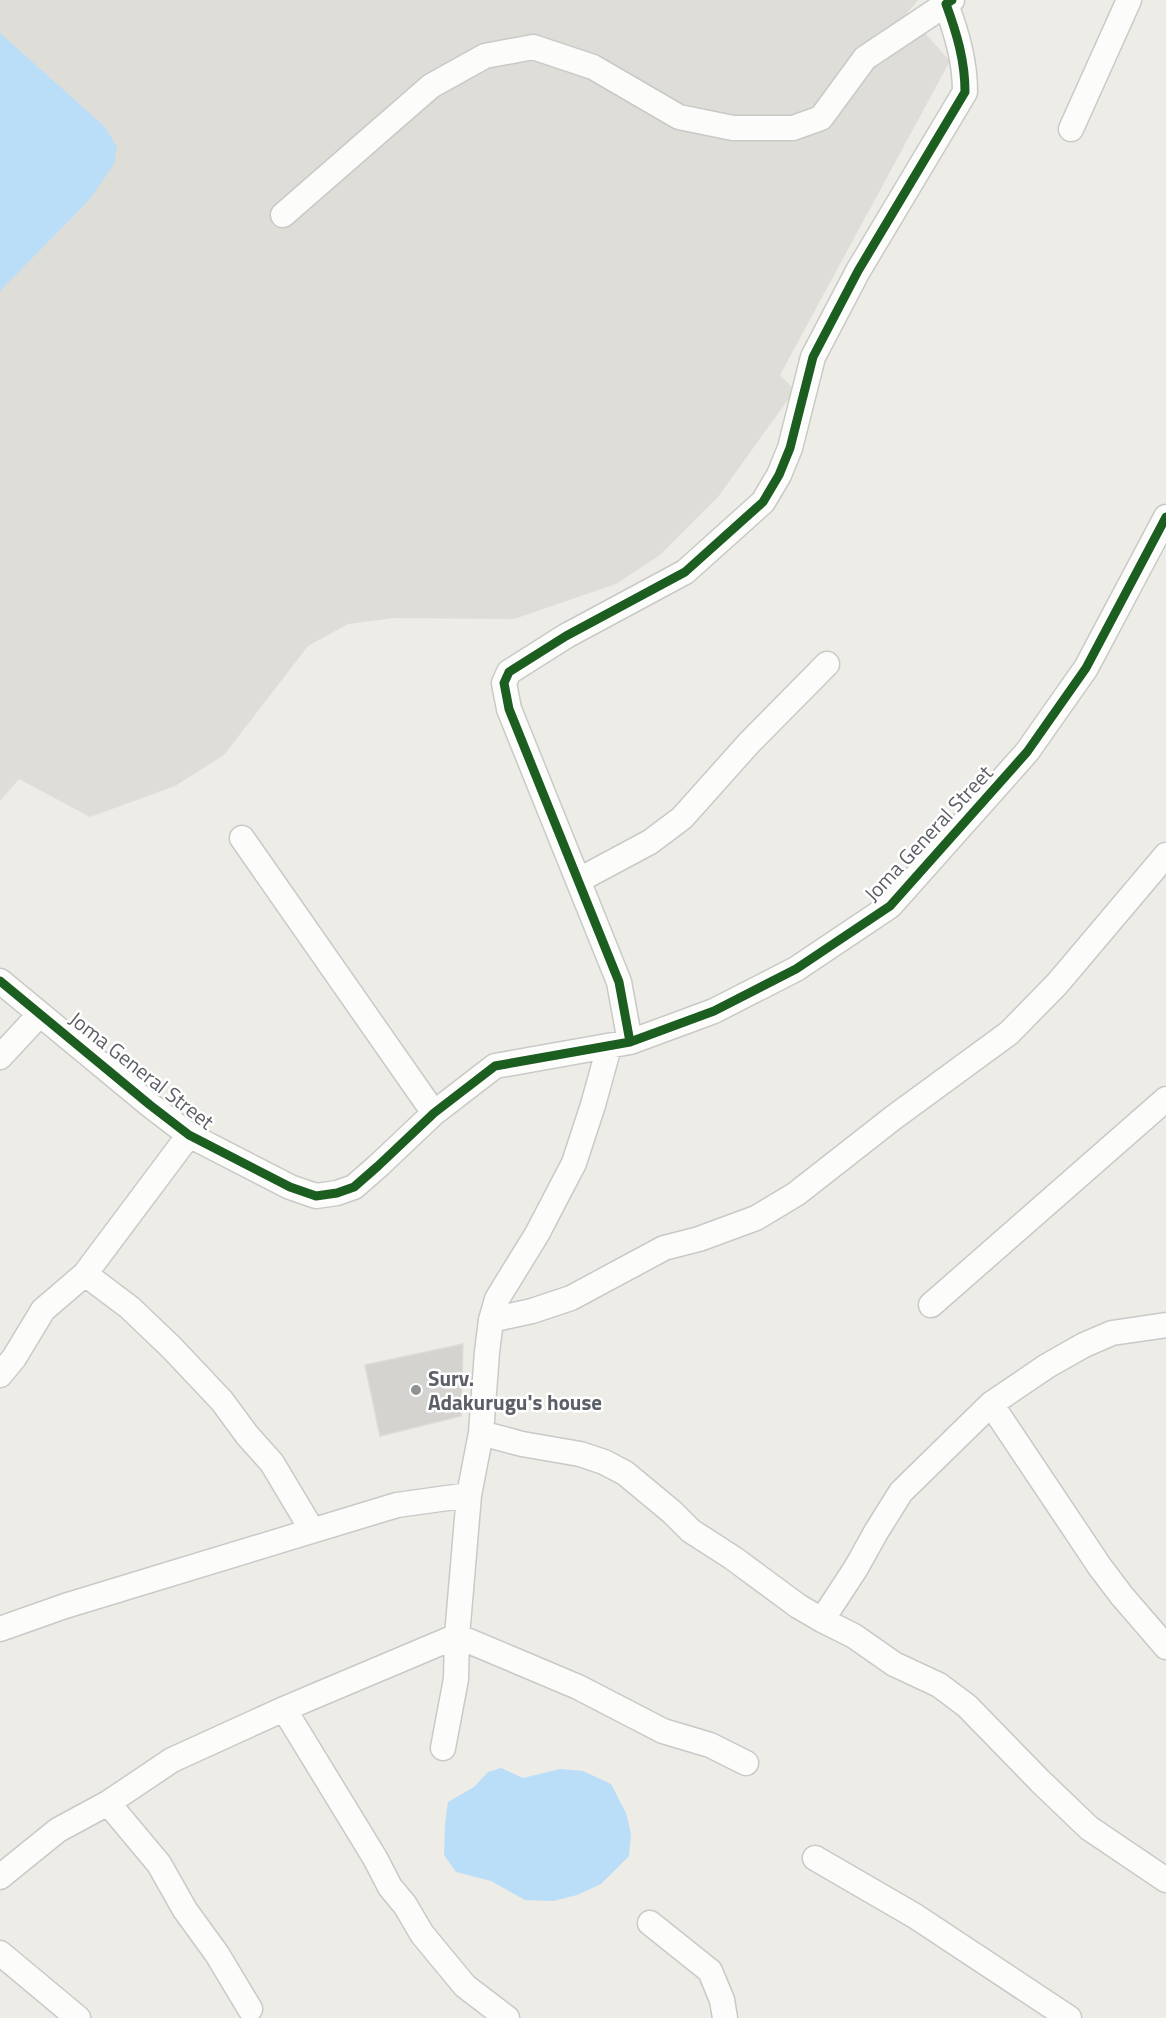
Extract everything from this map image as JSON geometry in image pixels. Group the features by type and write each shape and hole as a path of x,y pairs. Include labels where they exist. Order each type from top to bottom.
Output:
{"street":[{"path":"1071,129 1129,0"},
{"path":"283,215 431,86 485,56 533,47 593,67 679,117 733,128 793,128 821,118 865,58 949,2 965,70 965,92 858,271 813,357 790,448 779,475 763,502 685,572 566,636 509,672 504,683 508,709 619,982 620,1044 593,1105 574,1163 537,1234 497,1299 491,1320 481,1433 469,1495 457,1636 456,1679 443,1748"},
{"name":"Joma General Street","path":"0,981 150,1106 189,1135 290,1187 315,1196 337,1193 354,1187 434,1113 495,1066 620,1044 714,1011 786,974 890,906 1027,753 1086,668 1166,517"},
{"path":"579,880 650,842 682,818 712,782 827,664"},
{"path":"242,838 434,1113"},
{"path":"491,1320 532,1311 571,1298 664,1248 699,1239 756,1218 796,1194 893,1118 1009,1033 1057,984 1166,855"},
{"path":"0,1057 40,1014"},
{"path":"932,1305 1166,1099"},
{"path":"0,1375 14,1358 43,1310 85,1274 189,1135"},
{"path":"85,1274 129,1307 222,1401 247,1436 272,1463 312,1530"},
{"path":"822,1620 901,1492 991,1404 1047,1366 1084,1345 1112,1333 1166,1325"},
{"path":"991,1404 1100,1567 1166,1647"},
{"path":"481,1433 522,1444 580,1454 604,1462 625,1473 691,1531 822,1620 854,1636 894,1664 939,1685 967,1706 1089,1828 1166,1880"},
{"path":"0,1629 65,1606 398,1505 469,1495"},
{"path":"0,1877 58,1830 108,1803 172,1760 284,1709 457,1636 578,1687 663,1731 710,1745 746,1763"},
{"path":"284,1709 375,1858 390,1887 405,1905 422,1934 465,1986 507,2018"},
{"path":"108,1803 159,1864 185,1910 217,1954 250,2009"},
{"path":"814,1858 915,1916 1069,2018"},
{"path":"650,1923 710,1971 722,2000 725,2018"},
{"path":"0,1953 78,2018"}],"shaded area":[{"path":"0,0 918,0 907,13 950,61 780,375 795,390 718,497 660,555 616,584 514,619 394,618 348,624 308,646 224,755 175,786 90,817 19,779 0,801"}],"water":[{"path":"0,33 105,127 117,147 114,164 90,199 0,291"},
{"path":"501,1768 523,1778 560,1769 583,1771 611,1784 626,1813 631,1834 629,1856 601,1884 577,1895 553,1901 525,1900 491,1881 456,1872 444,1855 448,1802 474,1787 488,1772"}],"building":[{"name":"Surv. Adakurugu's house","path":"463,1344 461,1416 380,1436 365,1365"}],"cycle path":[{"path":"630,1042 619,982 509,709 504,683 509,672 566,636 685,572 763,502 779,475 790,448 813,357 858,271 965,92 960,48 946,4 952,0"},
{"path":"0,981 189,1135 290,1187 316,1196 337,1193 354,1187 434,1113 495,1066 630,1042 714,1011 796,969 890,906 1027,752 1086,668 1166,517"}],"place":[{"name":"Surv. Adakurugu's house","path":"416,1390"}]}
